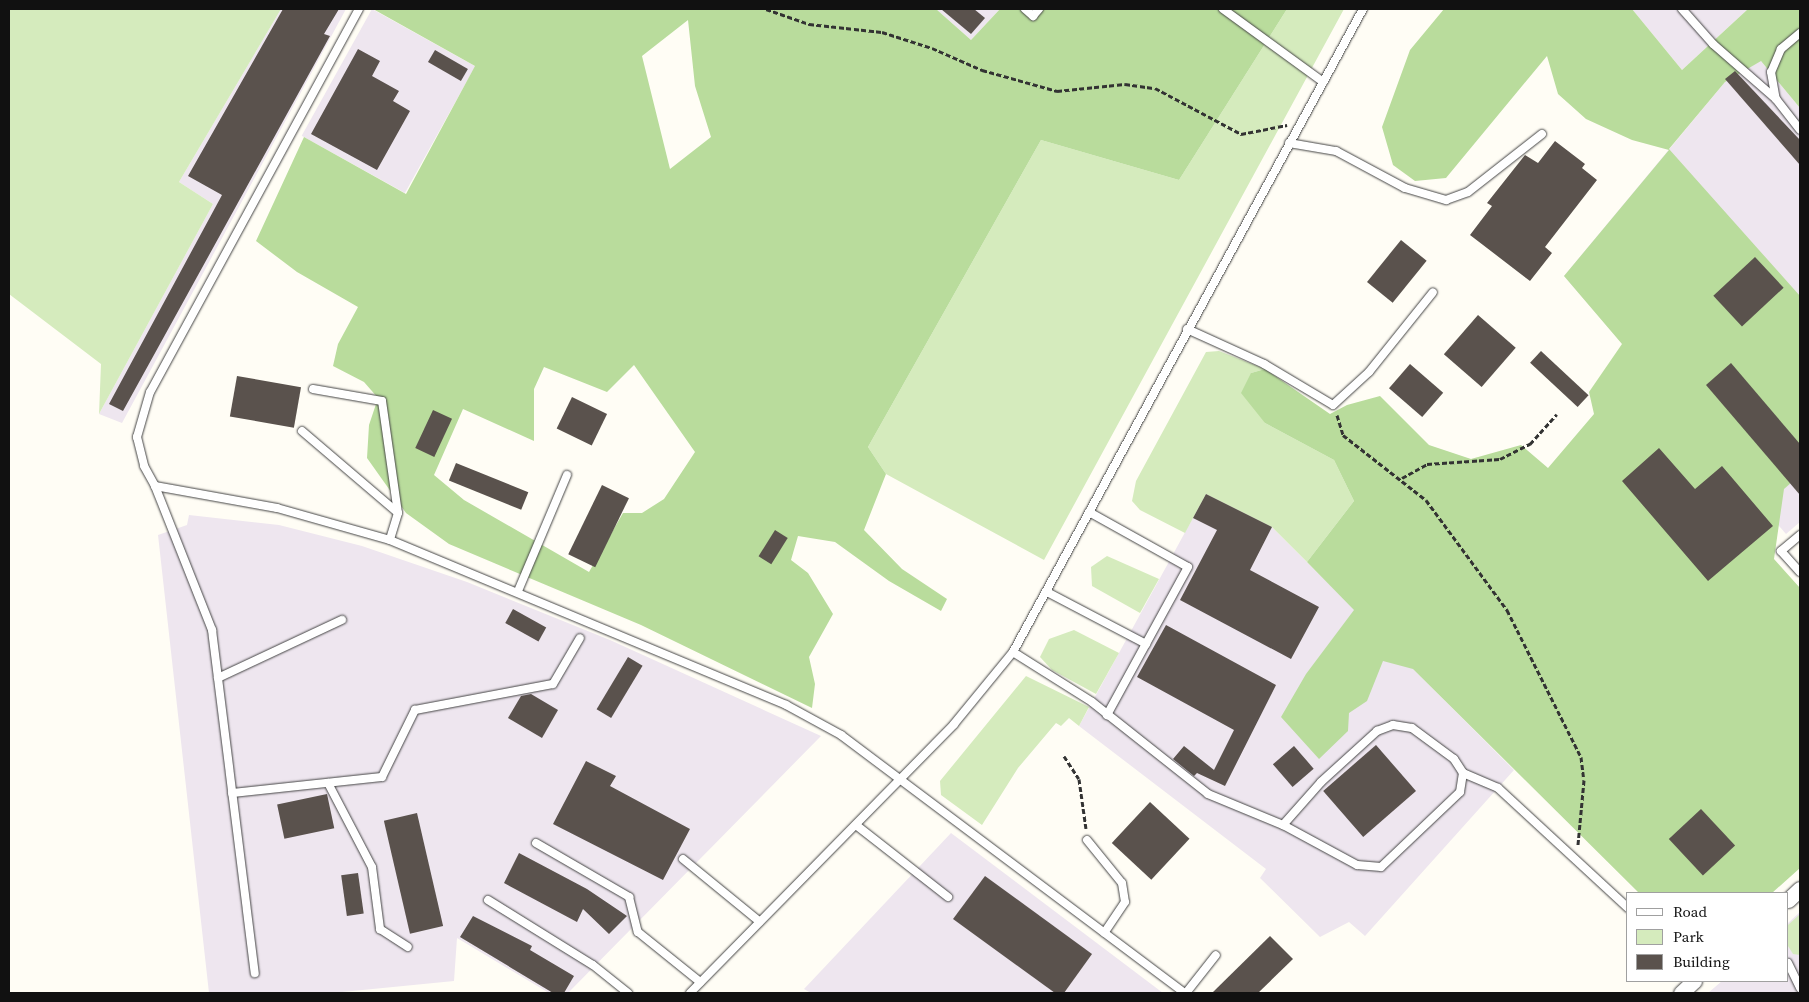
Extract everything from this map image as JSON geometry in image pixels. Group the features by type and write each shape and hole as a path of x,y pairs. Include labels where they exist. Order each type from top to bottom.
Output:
{"street":[{"path":"1789,899 1800,889"},
{"path":"1681,993 1693,982"}],"lane":[{"path":"254,973 212,630 155,486 144,466 137,437 150,392 359,9"},
{"path":"1025,9 1033,16 1039,9"},
{"path":"1223,9 1323,82"},
{"path":"690,993 901,779 972,704 1013,652 1187,329 1363,9"},
{"path":"1682,9 1713,44 1776,99 1799,127"},
{"path":"1776,99 1771,72 1781,49 1800,33"},
{"path":"1289,143 1336,151 1405,188 1446,200 1468,192 1542,134"},
{"path":"1187,329 1264,364 1333,405 1369,372 1433,292"},
{"path":"312,389 382,401 398,513 390,540"},
{"path":"302,431 398,513"},
{"path":"518,591 568,476"},
{"path":"155,486 277,508 390,540 518,591 786,705 840,735 901,779 1185,993 1216,955"},
{"path":"1089,512 1188,567 1107,714"},
{"path":"1800,535 1781,551 1800,572"},
{"path":"1047,592 1146,644"},
{"path":"218,678 342,620"},
{"path":"232,793 382,777 415,710 553,684 580,638"},
{"path":"1013,652 1107,714 1208,794 1282,825 1357,865 1381,867 1460,792 1463,773"},
{"path":"1282,825 1321,782 1378,731 1393,725 1424,736 1454,759 1463,773 1498,788 1626,906"},
{"path":"328,783 372,867 380,929 408,947"},
{"path":"856,825 948,896"},
{"path":"1087,840 1122,883 1125,902 1104,933"},
{"path":"536,843 629,896 638,932 700,982"},
{"path":"683,859 760,922"},
{"path":"488,900 593,965 628,993"},
{"path":"1789,964 1800,988"}],"path":[{"path":"766,9 809,24 882,32 932,48 982,70 1057,91 1125,84 1155,88 1241,134 1300,123"},
{"path":"1333,405 1343,435 1379,465 1402,478 1426,500 1507,610 1581,757 1584,780 1577,860"},
{"path":"1402,478 1427,464 1500,459 1530,444 1557,414"},
{"path":"1064,756 1079,779 1087,840"}],"shaded area":[{"path":"281,9 346,9 122,423 99,414 213,204 179,182"},
{"path":"372,9 475,66 405,193 302,136"},
{"path":"936,9 1000,9 971,40"},
{"path":"1632,9 1748,9 1682,70"},
{"path":"1756,55 1800,108 1800,522 1786,534 1564,276 1725,82"},
{"path":"1206,494 1272,527 1514,770 1365,936 1349,922 1320,937 1260,878 1266,869 1079,726"},
{"path":"189,515 279,525 362,546 467,582 610,640 821,736 568,993 549,993 457,938 454,981 332,993 209,993 158,535 187,525"},
{"path":"951,833 1163,993 811,993 804,989"},
{"path":"1800,912 1800,993 1708,993 1721,982 1789,982 1789,922"}],"green space":[{"path":"9,9 281,9 179,182 213,204 99,414 101,364 9,294"},
{"path":"373,9 936,9 971,40 1000,9 1287,9 1179,180 1041,140 868,447 886,474 864,530 902,569 947,599 941,611 889,581 835,542 798,536 791,560 808,573 833,614 809,657 815,684 812,708 641,625 449,544 406,513 367,458 369,425 378,398 364,382 333,366 338,344 358,307 297,272 256,241 304,137 406,194 475,66","holes":["688,20 695,86 711,137 670,169 642,56","634,365 695,452 664,499 642,513 623,513 589,572 464,500 434,475 463,409 534,441 534,389 544,367 607,392"]},
{"path":"1287,9 1344,9 1044,560 886,474 868,447 1041,140 1179,180"},
{"path":"1444,9 1632,9 1682,70 1748,9 1800,9 1800,108 1761,61 1725,82 1669,149 1800,296 1800,475 1784,489 1774,559 1800,588 1800,868 1773,892 1638,892 1413,669 1383,661 1367,701 1349,713 1348,731 1319,759 1281,717 1306,674 1354,610 1307,562 1354,501 1334,460 1265,423 1241,393 1251,373 1265,369 1330,414 1347,405 1380,396 1429,445 1471,459 1521,445 1548,468 1594,414 1589,392 1622,344 1564,276 1669,150 1632,140 1586,119 1558,94 1547,56 1446,178 1415,181 1393,165 1382,127 1410,50"},
{"path":"1219,351 1265,369 1251,373 1265,423 1334,460 1354,501 1307,562 1272,527 1206,494 1185,533 1140,510 1132,501 1136,481 1206,352"},
{"path":"1107,556 1159,579 1140,613 1092,586 1091,567"},
{"path":"1074,630 1119,653 1096,694 1052,670 1040,657 1049,639"},
{"path":"1026,676 1089,707 1079,726 1069,718 1061,726 1056,723 1018,768 982,825 941,795 940,781"},
{"path":"1800,914 1800,955 1793,954 1789,948 1789,924"}],"building":[{"path":"283,9 339,9 324,34 330,36 123,411 109,404 222,195 188,176"},
{"path":"941,9 974,9 985,18 971,34"},
{"path":"358,49 380,61 372,76 399,91 393,101 410,111 377,170 311,134"},
{"path":"435,50 468,69 461,81 428,62"},
{"path":"1735,71 1800,140 1800,165 1725,79"},
{"path":"1555,141 1585,164 1582,168 1597,180 1545,247 1552,253 1530,281 1470,235 1492,206 1487,203 1525,155 1538,163"},
{"path":"1401,240 1427,261 1393,303 1367,282"},
{"path":"1755,257 1784,288 1742,327 1713,296"},
{"path":"1478,315 1516,348 1482,387 1444,354"},
{"path":"1541,351 1589,395 1578,407 1530,363"},
{"path":"1731,363 1800,444 1800,495 1706,385"},
{"path":"1410,364 1443,393 1422,417 1389,388"},
{"path":"237,376 301,387 294,428 230,416"},
{"path":"572,397 607,414 592,446 557,428"},
{"path":"433,410 452,419 434,457 415,448"},
{"path":"1659,448 1695,489 1722,466 1773,526 1708,581 1622,481"},
{"path":"456,463 528,492 521,510 449,481"},
{"path":"602,485 629,498 595,567 568,554"},
{"path":"1206,494 1272,527 1250,570 1319,607 1291,659 1180,600 1217,530 1193,518"},
{"path":"775,530 788,538 771,564 759,556"},
{"path":"513,609 546,627 538,641 505,623"},
{"path":"1166,625 1276,685 1225,786 1197,773 1194,776 1173,759 1184,746 1214,770 1234,730 1137,677"},
{"path":"628,657 643,666 611,718 597,709"},
{"path":"531,694 558,710 542,738 508,718 521,696"},
{"path":"1376,745 1416,791 1363,837 1323,791"},
{"path":"1294,746 1314,769 1293,787 1273,764"},
{"path":"586,761 616,776 610,786 690,829 663,880 553,824"},
{"path":"327,794 334,828 284,839 277,805"},
{"path":"1150,802 1189,839 1151,880 1112,843"},
{"path":"1701,809 1735,846 1703,876 1669,839"},
{"path":"417,813 443,926 410,934 384,821"},
{"path":"519,853 587,889 627,916 609,934 583,909 577,922 504,883"},
{"path":"358,873 364,914 347,916 341,875"},
{"path":"985,876 1092,954 1064,993 1055,993 953,919"},
{"path":"473,916 532,946 530,950 574,976 564,993 553,993 460,937"},
{"path":"1270,936 1293,959 1258,993 1212,993"}]}
